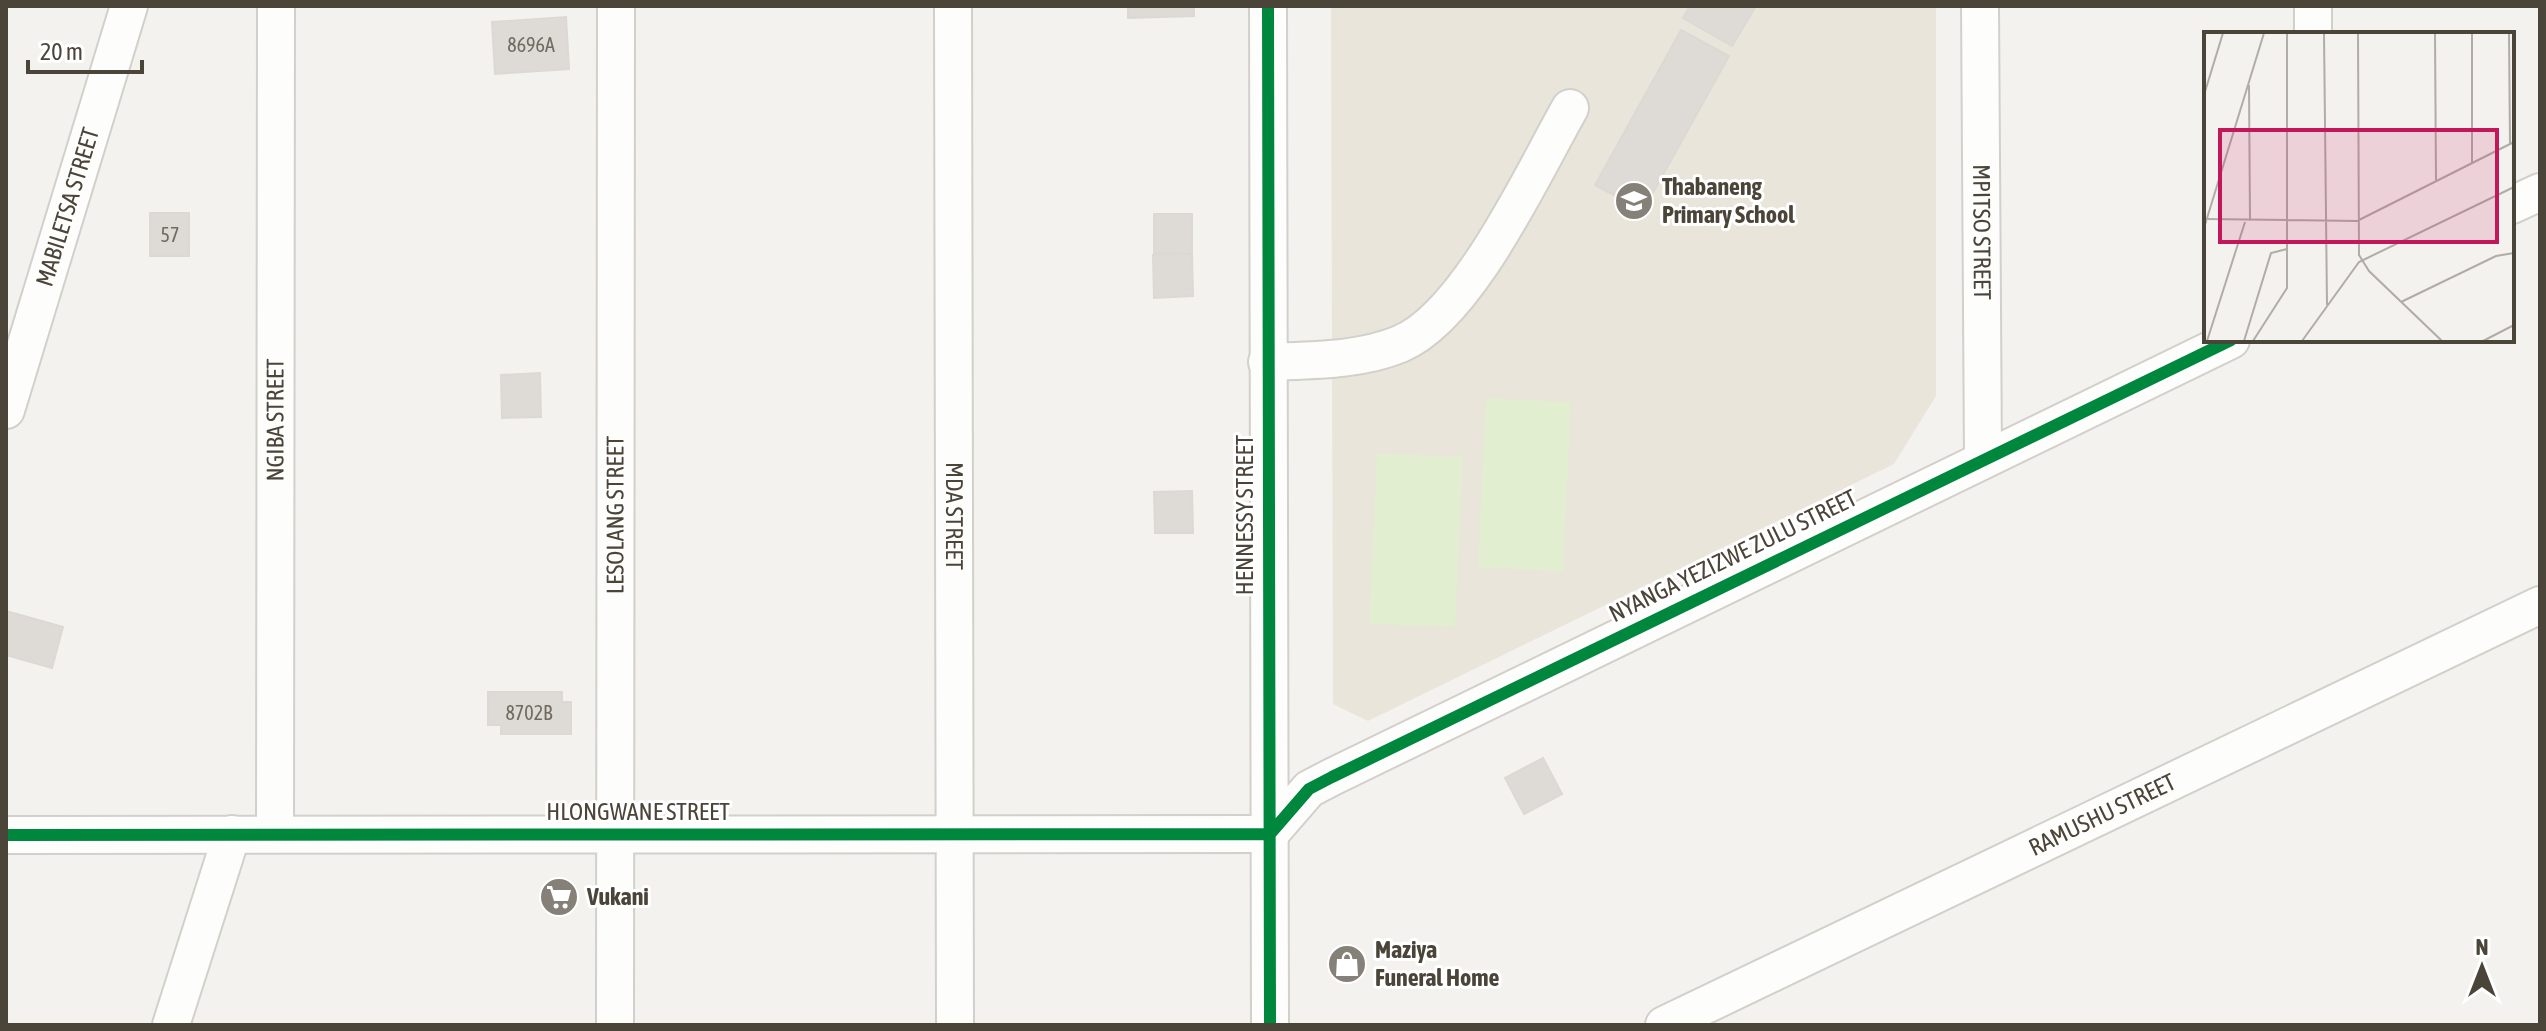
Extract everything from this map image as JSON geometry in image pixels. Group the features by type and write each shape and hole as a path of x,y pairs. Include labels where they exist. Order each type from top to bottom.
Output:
{"street":[{"name":"MABILETSA STREET","path":"6,410 129,6"},
{"name":"NGIBA STREET","path":"275,834 276,6"},
{"name":"LESOLANG STREET","path":"615,1025 616,6"},
{"name":"MDA STREET","path":"953,6 955,1025"},
{"name":"HENNESSY STREET","path":"1268,6 1270,1025"},
{"name":"MPITSO STREET","path":"1980,6 1983,458"},
{"path":"2313,6 2313,32"},
{"path":"1267,362 1342,358 1401,344 1439,317 1481,264 1570,108"},
{"path":"2514,204 2540,192"},
{"name":"NYANGA YEZIZWE ZULU STREET","path":"1270,834 1309,789 1332,777 2227,342"},
{"name":"RAMUSHU STREET","path":"1664,1025 2540,605"},
{"path":"171,1025 232,834"},
{"name":"HLONGWANE STREET","path":"6,835 1270,834"}],"shaded area":[{"name":"Thabaneng Primary School","path":"1331,6 1936,6 1936,396 1894,464 1368,721 1333,704"}],"green space":[{"path":"1486,398 1571,402 1563,572 1478,567"},
{"path":"1377,453 1463,457 1455,627 1369,624"}],"building":[{"path":"1128,6 1194,6 1194,16 1128,18"},
{"path":"1690,6 1756,6 1732,46 1683,18"},
{"path":"566,17 569,69 495,74 492,22"},
{"path":"1681,30 1729,56 1643,211 1595,185"},
{"path":"150,213 189,213 189,256 150,256"},
{"path":"1154,214 1192,214 1192,254 1154,253"},
{"path":"1192,254 1193,296 1154,298 1153,255"},
{"path":"540,373 541,417 502,418 501,375"},
{"path":"1192,491 1193,533 1155,533 1154,492"},
{"path":"6,611 63,627 52,668 6,655"},
{"path":"488,692 562,692 562,702 571,702 571,734 501,734 501,725 488,725"},
{"path":"1543,758 1562,794 1524,814 1505,778"}],"cycle path":[{"path":"1268,6 1270,1025"},
{"path":"1270,834 1309,789 1332,777 2227,342"},
{"path":"6,835 1270,834"}],"place":[{"name":"Thabaneng Primary School","path":"1634,201"},
{"name":"Vukani","path":"559,897"},
{"name":"Maziya Funeral Home","path":"1347,964"}]}
